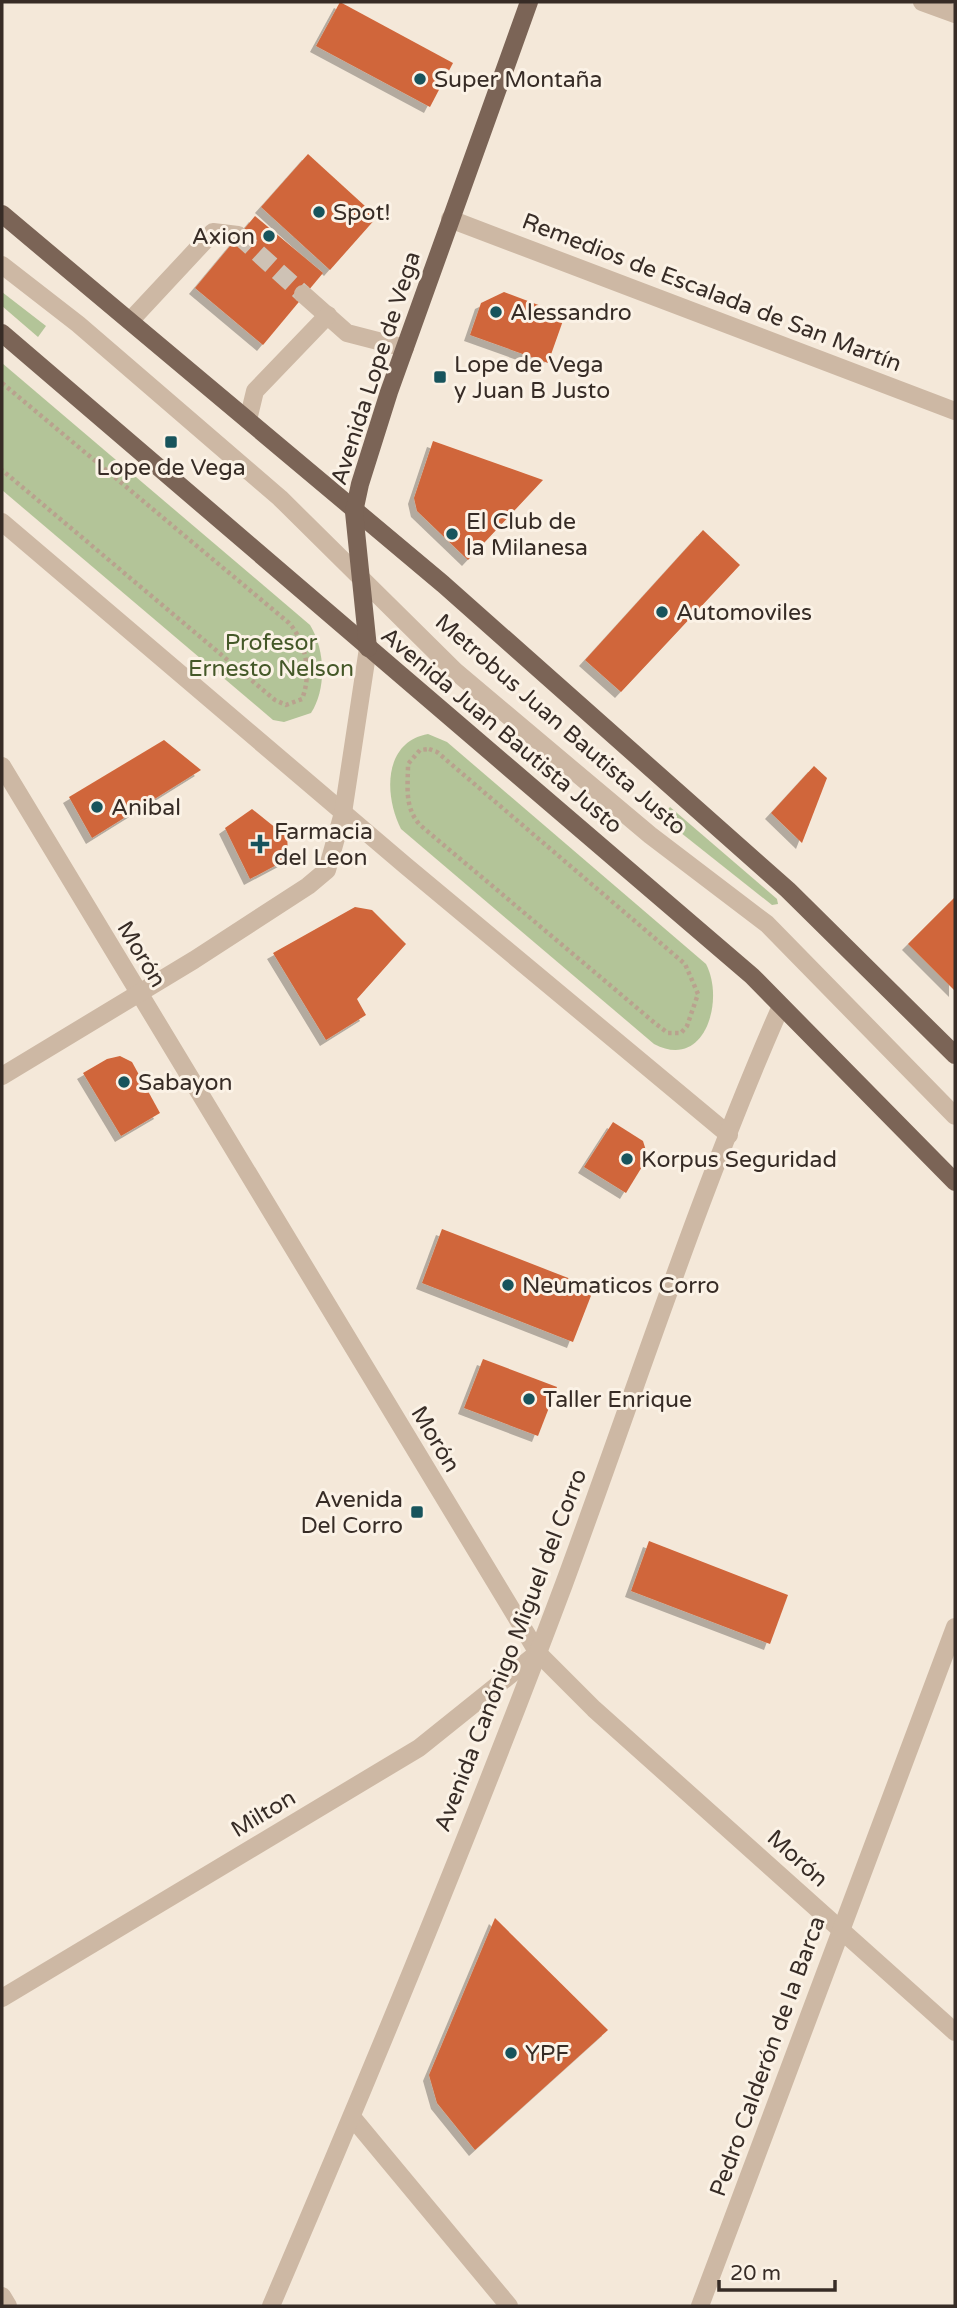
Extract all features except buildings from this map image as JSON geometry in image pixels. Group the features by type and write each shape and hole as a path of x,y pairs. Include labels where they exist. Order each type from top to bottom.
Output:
{"main road":[{"name":"Avenida Lope de Vega","path":"368,649 354,512 366,457 529,2"},
{"path":"2,214 443,584 788,890 955,1055"},
{"name":"Avenida Juan Bautista Justo","path":"2,333 699,931 781,1006 955,1182"}],"street":[{"path":"922,2 955,14"},
{"name":"Remedios de Escalada de San Martín","path":"450,219 955,411"},
{"path":"130,321 213,232 238,235"},
{"name":"Metrobus Juan Bautista Justo","path":"2,265 78,324 191,421 362,577 455,671 650,835 767,924 955,1116"},
{"path":"303,294 347,333 405,348"},
{"path":"248,420 255,391 328,315"},
{"path":"2,522 343,813 729,1135"},
{"name":"Avenida Lope de Vega","path":"138,994 308,886 327,870 343,813 368,649"},
{"name":"Morón","path":"2,766 538,1653 594,1709 955,2032"},
{"path":"2,1076 138,994"},
{"name":"Avenida Canónigo Miguel del Corro","path":"271,2306 352,2117 538,1653 729,1135 781,1006"},
{"name":"Pedro Calderón de la Barca","path":"701,2306 955,1627"},
{"name":"Milton","path":"2,1998 419,1748 538,1653"},
{"path":"352,2117 509,2306"},
{"path":"2,2296 8,2306"}],"path":[{"path":"2,383 289,622 300,636 305,649 305,691 302,699 286,705 275,700 2,470"},
{"path":"429,749 437,752 685,964 698,993 687,1026 681,1033 668,1033 656,1024 420,825 411,815 408,805 408,764 420,750 429,749"},
{"path":"418,834 420,825"}],"green space":[{"path":"2,292 46,326 38,337 2,306"},
{"name":"Profesor Ernesto Nelson","path":"2,363 310,625 319,645 322,669 320,692 311,713 284,722 273,720 2,490"},
{"path":"428,734 447,742 706,964 713,995 706,1028 698,1040 686,1048 672,1050 654,1044 401,829 392,801 391,772 402,748 413,739"},
{"path":"670,807 777,899 778,904 772,905 661,817"}],"tunnel":[{"path":"238,235 303,294"}],"place":[{"name":"Super Montaña","path":"420,79"},
{"name":"Spot!","path":"319,212"},
{"name":"Axion","path":"269,236"},
{"name":"Alessandro","path":"496,312"},
{"name":"Lope de Vega y Juan B Justo","path":"440,377"},
{"name":"Lope de Vega","path":"171,442"},
{"name":"El Club de la Milanesa","path":"452,534"},
{"name":"Automoviles","path":"662,612"},
{"name":"Anibal","path":"97,807"},
{"name":"Farmacia del Leon","path":"260,844"},
{"name":"Sabayon","path":"124,1082"},
{"name":"Korpus Seguridad","path":"627,1159"},
{"name":"Neumaticos Corro","path":"508,1285"},
{"name":"Taller Enrique","path":"529,1399"},
{"name":"Avenida Del Corro","path":"417,1512"},
{"name":"YPF","path":"511,2053"}]}
